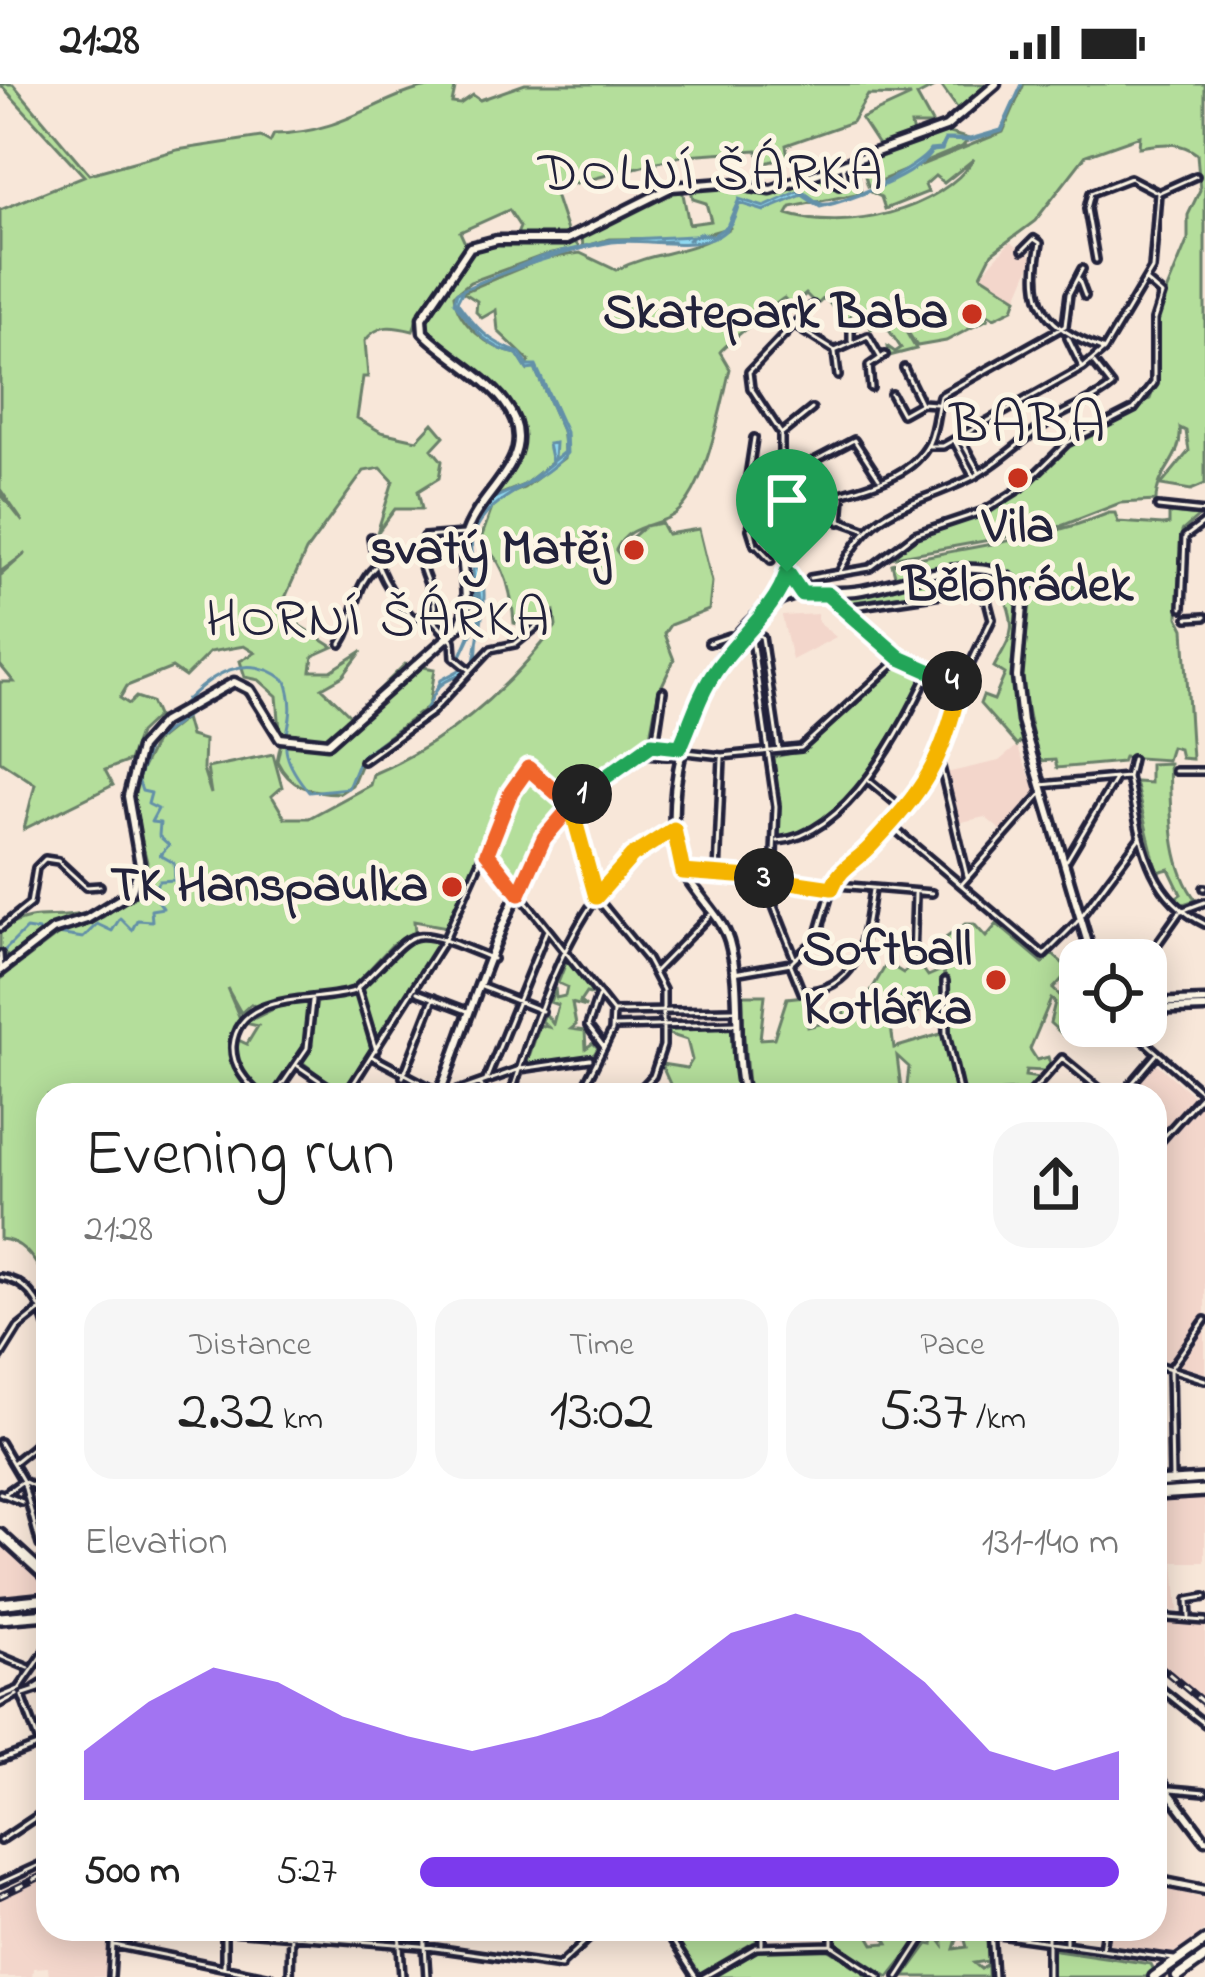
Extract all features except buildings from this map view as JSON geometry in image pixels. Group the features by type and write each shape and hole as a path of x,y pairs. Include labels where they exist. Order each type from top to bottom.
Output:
{"main road":[{"path":"1167,1482 1205,1480"},
{"path":"1167,1493 1205,1491"},
{"path":"0,1534 36,1566"},
{"path":"0,1604 36,1600"},
{"path":"0,1618 36,1615"},
{"path":"1168,1972 1205,1941"},
{"path":"1154,1977 1205,1958"}],"street":[{"path":"0,971 44,935 87,919 131,892 140,865 128,796 134,764 152,730 226,686 240,683 287,740 319,745 347,731 462,622 468,601 465,534 512,462 517,442 505,403 430,340 421,324 470,247 496,240 566,240 672,187 722,183 766,191 946,128 996,84"},
{"path":"824,172 839,186 846,178 843,166"},
{"path":"1096,260 1087,209 1091,193 1126,178 1158,193 1196,176"},
{"path":"928,445 957,439 1093,362 1105,350 1146,280 1155,254 1158,193"},
{"path":"1023,250 1034,239 1040,243 1033,284 1060,331 1105,350"},
{"path":"791,596 787,539 805,508 843,496 911,463 928,445 937,404 945,392 1060,331 1070,319 1069,294 1082,269"},
{"path":"1078,278 1085,296"},
{"path":"810,578 870,568 914,534 967,519 1003,500 1067,443 1113,422 1147,398 1155,373 1154,320 1162,295 1146,280"},
{"path":"813,305 753,364 748,378 781,434 779,480 784,493 851,529 864,529"},
{"path":"851,342 850,328 864,319"},
{"path":"794,325 835,350"},
{"path":"1066,335 1083,368"},
{"path":"835,350 868,336 883,356 869,366 871,388"},
{"path":"835,350 838,376"},
{"path":"838,574 864,529 901,506 976,475 1054,418 1112,386 1093,362"},
{"path":"904,368 922,403"},
{"path":"891,394 902,413 922,403 937,404"},
{"path":"781,434 812,409"},
{"path":"754,438 745,497 751,544 757,544 771,560"},
{"path":"957,439 976,475"},
{"path":"745,497 856,440 880,480"},
{"path":"841,524 843,496"},
{"path":"1158,507 1205,512"},
{"path":"1182,608 1185,537 1205,522"},
{"path":"851,529 855,540"},
{"path":"434,620 437,608 419,565 419,546 431,535 465,534"},
{"path":"370,537 376,566 412,617 434,620 449,637 454,658 469,670"},
{"path":"341,644 351,628 362,579 376,566"},
{"path":"743,1083 728,939 683,872 674,829 679,749 704,689 739,640 776,602 976,568 1012,580 1023,605 1019,706 1087,939"},
{"path":"787,572 802,594"},
{"path":"776,602 787,572"},
{"path":"734,973 793,962 820,933 841,870 890,825 940,762 960,686 992,619 991,606 981,594 959,590 840,610"},
{"path":"827,594 900,658 960,686"},
{"path":"1188,618 1205,617 1205,606"},
{"path":"363,761 432,712 491,649 514,644 550,616"},
{"path":"779,752 762,638 756,634 752,639 770,752 776,842 774,913 802,992 831,986 847,976 861,953 872,890"},
{"path":"709,644 730,636 739,640"},
{"path":"446,1083 544,838 570,806 655,744 722,756 801,748 900,658"},
{"path":"776,842 812,833 866,778 902,729 930,671"},
{"path":"655,744 663,691"},
{"path":"639,754 670,756 679,749"},
{"path":"717,874 722,756"},
{"path":"1132,759 1128,777 1156,884 1180,911 1205,924"},
{"path":"940,762 968,878"},
{"path":"353,1083 445,939 511,792 528,768 570,806 596,897 655,970 666,1026 658,1065 644,1083"},
{"path":"1175,771 1205,770"},
{"path":"960,886 1042,788 1128,777"},
{"path":"866,778 904,809"},
{"path":"1065,862 1114,779"},
{"path":"890,825 1048,954 1141,836"},
{"path":"516,1083 566,954 596,897 632,856 674,829"},
{"path":"487,853 613,1012 614,1028 585,1083"},
{"path":"0,928 27,908 36,868 45,860 58,861 86,887 100,886"},
{"path":"683,872 932,893"},
{"path":"913,961 915,892"},
{"path":"1161,939 1180,911 1205,902"},
{"path":"655,970 712,913"},
{"path":"483,1081 546,930"},
{"path":"250,1083 239,1071 235,1036 252,1013 291,999 358,988 402,942 425,934 494,958"},
{"path":"0,971 1,955"},
{"path":"945,981 946,1034 957,1083"},
{"path":"482,987 544,1012"},
{"path":"358,988 375,1054 417,1083"},
{"path":"416,991 472,1013"},
{"path":"599,996 588,1021 603,1046"},
{"path":"403,1077 434,998"},
{"path":"283,1083 307,1048 313,999"},
{"path":"1167,1006 1205,1005"},
{"path":"613,1012 736,1010"},
{"path":"614,1028 736,1024"},
{"path":"1148,1047 1204,1093 1167,1134"},
{"path":"1132,1083 1156,1055"},
{"path":"477,1083 520,1070 594,1059"},
{"path":"1041,1083 1066,1059 1093,1083"},
{"path":"296,1065 325,1083"},
{"path":"0,1277 21,1282 36,1302"},
{"path":"1,1354 18,1328 36,1312"},
{"path":"1172,1482 1171,1369 1205,1320"},
{"path":"1167,1368 1205,1380"},
{"path":"0,1442 22,1481 36,1531"},
{"path":"11,1464 36,1442"},
{"path":"22,1481 36,1487"},
{"path":"1,1494 22,1481"},
{"path":"1,1494 23,1502"},
{"path":"1189,1619 1188,1600 1205,1597"},
{"path":"1167,1618 1205,1621"},
{"path":"0,1657 31,1669"},
{"path":"36,1663 19,1693 36,1735"},
{"path":"0,1701 36,1690"},
{"path":"1167,1694 1205,1724"},
{"path":"0,1760 36,1746"},
{"path":"1167,1789 1205,1792"},
{"path":"1167,1792 1205,1840"},
{"path":"0,1841 36,1817"},
{"path":"0,1882 36,1866"},
{"path":"1167,1882 1205,1890"},
{"path":"112,1977 114,1941"},
{"path":"224,1941 224,1967"},
{"path":"290,1977 291,1941"},
{"path":"373,1941 560,1966"},
{"path":"400,1941 402,1977"},
{"path":"425,1941 427,1977"},
{"path":"560,1966 586,1941"},
{"path":"673,1941 696,1977"},
{"path":"762,1941 762,1946"},
{"path":"898,1977 921,1941"},
{"path":"992,1941 994,1977"},
{"path":"1043,1941 1182,1957"},
{"path":"1102,1949 1103,1941"},
{"path":"1048,1942 1048,1977"},
{"path":"704,1977 762,1946 832,1945 880,1977"},
{"path":"114,1946 271,1977"},
{"path":"1144,1956 1168,1972"},
{"path":"1158,1957 1168,1972"},
{"path":"560,1966 564,1975"}],"shaded area":[{"path":"1010,242 1034,257 1017,298 981,275"},
{"path":"818,614 818,622 836,637 792,660 782,616"},
{"path":"1017,746 1037,793 1004,833 985,817 957,823 946,773 999,761"},
{"path":"1156,1063 1205,1106 1205,1374 1167,1361 1167,1083 1139,1083"},
{"path":"1205,1498 1205,1562 1174,1562 1178,1611 1167,1611 1167,1500"},
{"path":"5,1544 36,1572 36,1598 0,1602 0,1552"},
{"path":"1167,1622 1205,1625 1205,1708 1167,1677"},
{"path":"36,1875 36,1941 107,1941 107,1977 49,1977 48,1967 33,1968 32,1977 0,1977 0,1892"},
{"path":"1167,1889 1205,1899 1205,1930 1199,1935 1204,1939 1171,1954 1106,1943 1167,1941"}],"green space":[{"path":"0,84 13,84 89,174 177,150 261,137 270,142 274,134 326,126 432,86 456,84 452,103 460,104 473,95 480,100 525,84 940,84 917,96 933,125 911,125 913,135 880,148 861,119 911,96 868,95 852,122 786,145 788,157 762,164 757,150 685,155 553,189 569,237 516,237 520,227 509,210 460,232 466,245 420,310 413,331 386,327 365,341 368,377 363,377 357,418 381,432 417,440 433,423 444,436 432,449 442,461 439,478 418,491 422,509 395,509 377,533 393,481 381,468 364,471 306,551 285,598 300,626 333,647 313,656 311,671 331,671 362,651 343,676 322,688 352,717 405,664 435,669 429,706 365,754 352,785 340,793 310,790 288,777 277,761 281,742 277,696 259,680 245,677 240,661 255,653 244,646 210,652 185,677 172,668 127,686 120,698 129,704 136,697 151,702 157,716 139,733 129,761 105,770 113,785 24,829 35,784 0,761 0,682 14,682 0,665 0,576 26,553 0,572 0,493 23,522 0,489 0,210 84,176"},
{"path":"940,84 986,84 990,87 962,115"},
{"path":"1024,84 1205,84 1205,484 1191,490 1161,485 1189,451 1186,431 1180,428 1178,449 1160,481 1156,501 1120,503 1056,528 879,560 916,536 1004,503 1060,451 1150,399 1158,377 1155,319 1188,239 1188,215 1200,190 1197,154 1190,150 1170,144 1139,147 1140,136 1086,155 1035,221 992,253 981,275 1017,298 1013,309 994,318 986,313 988,319 946,341 917,346 894,311 916,349 889,356 888,347 895,352 901,348 882,320 871,329 868,315 857,304 845,324 825,297 817,305 806,294 792,306 784,298 720,352 730,369 702,472 682,507 646,526 661,523 667,534 699,529 712,582 709,610 670,625 664,634 674,660 658,694 649,741 605,768 568,801 523,764 509,783 447,927 414,921 415,933 392,945 350,990 257,1008 251,1004 241,1013 227,988 241,1021 232,1051 246,1083 36,1083 36,1264 14,1242 0,1239 0,979 64,930 103,917 138,892 147,862 134,810 134,784 155,742 185,718 190,736 204,740 203,769 211,794 207,768 273,754 282,787 272,796 285,818 309,818 370,785 373,774 451,730 496,693 556,626 554,611 525,626 514,623 501,568 479,544 495,500 524,488 564,458 564,453 524,485 499,495 494,491 519,451 515,409 425,329 426,318 469,250 504,242 574,241 580,248 542,256 470,282 454,295 461,315 476,333 517,354 527,369 529,361 498,331 496,310 482,318 476,312 477,301 463,292 542,259 580,253 616,270 701,243 731,227 693,238 610,239 583,247 582,236 669,192 682,189 689,224 711,221 706,203 693,199 691,189 723,187 761,195 824,177 838,187 847,182 848,169 858,164 861,193 791,207 787,214 836,221 863,219 915,204 959,177 974,159 944,183 935,176 925,185 928,192 885,209 881,197 869,191 874,184 1003,132","holes":["645,526 620,548 622,558 616,550 621,542"]},
{"path":"943,131 969,139 962,147 868,186 861,163"},
{"path":"1115,513 1118,522 1163,525 1169,524 1169,513 1199,516 1182,531 1178,617 1184,629 1192,759 1181,758 1179,749 1171,747 1167,760 1124,757 1122,762 1057,768 1055,760 1038,761 1021,680 1032,586 982,567 896,579 892,564 1029,537"},
{"path":"976,571 1010,582 1015,596 1024,738 1017,746 980,704 983,696 994,700 1005,674 994,667 1011,631 1001,589 988,583 838,604 840,597"},
{"path":"901,661 926,671 867,773 825,818 802,832 779,838 774,757 805,750"},
{"path":"1169,763 1176,852 1196,900 1180,905 1174,899 1181,894 1169,869 1157,872 1135,782 1150,783 1150,764"},
{"path":"527,773 565,805 515,886 489,853 514,789"},
{"path":"88,913 51,928 10,959 0,948 0,930 13,923"},
{"path":"965,924 974,924 986,937 997,924 1043,963 1052,954 1059,960 1059,982 1053,989 1059,995 1059,1031 1050,1023 1055,1002 1051,999 1030,1049 1037,1060 1048,1057 1050,1064 1044,1071 1026,1070 1025,1076 1039,1078 1034,1083 959,1083 947,1027 943,940"},
{"path":"425,936 441,940 376,1045 362,989 388,954"},
{"path":"567,960 595,995 586,993 580,1002 586,1007 572,1003 576,1025 571,1029 585,1031 586,1048 593,1043 598,1048 593,1056 526,1065 540,1025 548,1027 542,1021 545,1013 553,1024 558,1005 550,1002 555,988 556,998 565,996 567,987 558,983"},
{"path":"918,962 928,976 944,969 942,1015 927,1018 924,1009 891,1026 894,1048 944,1033 953,1083 907,1083 909,1067 897,1056 900,1083 748,1083 740,995 765,995 760,1039 774,1038 787,998 805,996 808,1027 845,1018 843,1010 867,998 887,963 903,973"},
{"path":"357,991 374,1050 348,1083 329,1083 302,1062 309,1051 314,1003"},
{"path":"290,1001 310,1001 305,1047 282,1083 253,1083 240,1069 236,1039 247,1044 258,1026 245,1023"},
{"path":"731,1027 739,1083 670,1083 661,1064 687,1068 692,1060 687,1040 668,1034 668,1028"},
{"path":"675,1941 756,1941 698,1975"},
{"path":"837,1941 917,1941 889,1977"},
{"path":"934,1941 956,1941 954,1949 967,1947 965,1941 987,1941 988,1961 974,1963 981,1969 988,1964 988,1977 904,1977 928,1944"},
{"path":"762,1949 828,1949 871,1977 714,1977"},
{"path":"1050,1949 1151,1964 1154,1970 1146,1977 1050,1977"}],"water":[{"path":"1022,84 1002,131 970,141 946,140 942,150 932,151 898,178 850,198 897,175 930,150 940,149 945,139 970,139 1001,130"},
{"path":"797,192 822,204 840,201 820,207 802,195 764,211 739,203 731,224 714,238 689,243 625,241 558,255 494,276 541,257 610,240 714,235 727,226 739,199 764,207"},
{"path":"472,286 463,290 457,302 484,333 520,353 528,366 536,366 566,432 567,453 542,475 490,510 471,541 492,499 524,485 552,463 548,444 555,443 554,460 564,452 563,433 535,369 527,370 517,354 488,341 454,302 457,292"},
{"path":"472,557 484,592 483,609 480,623 477,578 478,620 459,660 476,620"},
{"path":"476,647 475,663 470,670 436,691 441,680 474,662"}],"waterway":[{"path":"688,240 700,233 710,236"},
{"path":"655,242 673,241"},
{"path":"129,767 145,734 205,684 230,670 257,667 286,681 291,713 288,758 309,792 348,788 361,756 424,713 437,689"},
{"path":"139,777 148,746 193,711 186,699"},
{"path":"1,954 26,929 83,938 97,924 112,931 120,918 132,930 137,920 152,921 151,910 163,908 152,892 159,881 175,880 174,863 160,855 169,845 159,836 160,823 151,822 158,809 148,804 151,793 142,791 136,774"}],"tram line":[{"path":"1167,1487 1205,1484"},
{"path":"0,1610 36,1606"}],"railway":[{"path":"1167,1672 1205,1704"},
{"path":"0,1896 36,1879"}],"place":[{"name":"Skatepark Baba","path":"972,314"},
{"name":"Vila Bělohrádek","path":"1018,478"},
{"name":"svatý Matěj","path":"634,550"},
{"name":"TK Hanspaulka","path":"452,887"},
{"name":"Softball Kotlářka","path":"996,980"}],"district":[{"name":"DOLNÍ ŠÁRKA","path":"712,176"},
{"name":"BABA","path":"1029,427"},
{"name":"HORNÍ ŠÁRKA","path":"379,622"}],"route":[{"path":"787,572 776,602 758,617 710,678 680,747 652,744 578,797 570,806 560,818 544,838 519,894 487,853 515,783 528,768 570,806 574,808 596,897 632,856 674,829 683,872 832,888 841,870 865,853 929,781 940,762 960,686 900,658 827,594 802,594 787,572"}]}
